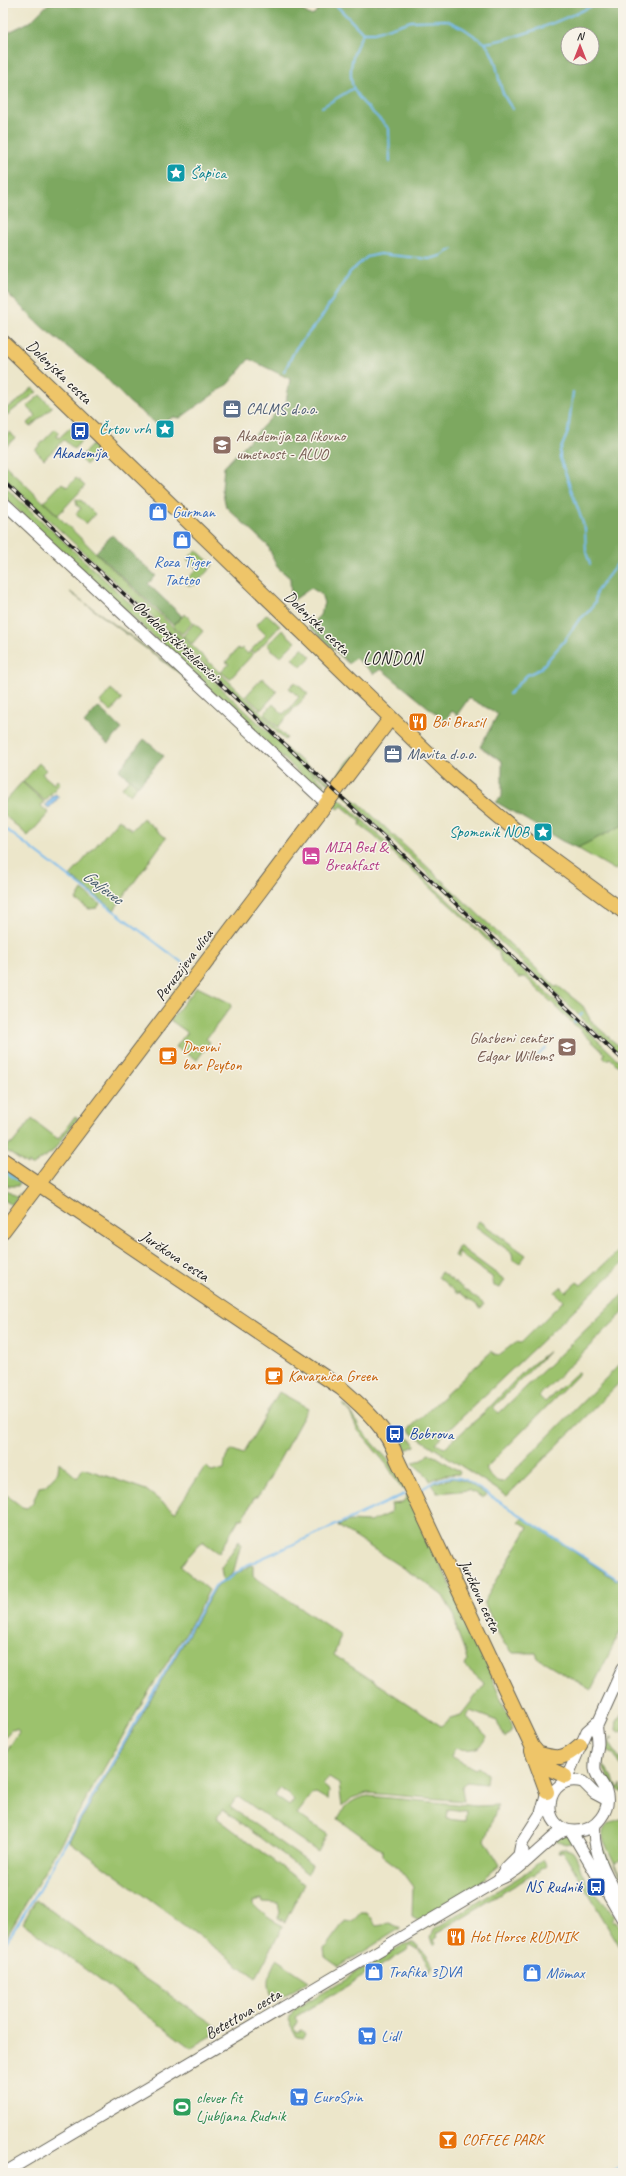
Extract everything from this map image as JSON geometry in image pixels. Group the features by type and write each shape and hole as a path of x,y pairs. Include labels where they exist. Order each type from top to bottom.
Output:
{"main road":[{"name":"Dolenjska cesta","path":"3,342 390,719 452,777 527,840 623,910"},
{"name":"Peruzzijeva ulica","path":"3,1231 390,719"},
{"name":"Jurčkova cesta","path":"3,1160 328,1380 363,1415 397,1459 551,1789"},
{"path":"536,1756 559,1758 568,1755 580,1745"},
{"name":"Jurčkova cesta","path":"536,1756 552,1770 571,1777"}],"street":[{"name":"Ob dolenjski železnici","path":"3,502 327,804"},
{"path":"604,1796 590,1780 588,1759 596,1723 623,1668"},
{"path":"571,1777 580,1745 587,1731 596,1723"},
{"path":"596,1723 598,1743 595,1766 604,1796 599,1810 590,1826 588,1841 593,1853 599,1859 623,1905"},
{"path":"590,1780 571,1777 551,1789 558,1796 556,1806 557,1813 623,1920"},
{"path":"571,1777 586,1784 594,1793 604,1796"},
{"name":"Betettova cesta","path":"498,1880 506,1868 519,1856 537,1834 550,1812 551,1789"},
{"name":"Betettova cesta","path":"519,1856 521,1844 541,1812 551,1789"},
{"path":"550,1812 565,1827 590,1826"},
{"name":"Betettova cesta","path":"4,2173 515,1871 538,1849 565,1827"}],"green space":[{"path":"49,3 289,3 312,16 325,3 623,3 623,825 577,848 562,841 496,802 502,796 502,761 480,747 498,714 469,698 457,715 452,711 445,721 381,669 374,674 355,658 349,664 309,626 320,615 324,603 321,594 311,588 291,602 290,578 277,567 268,546 226,507 222,489 224,467 286,402 290,379 249,359 228,384 180,418 173,417 159,426 129,402 104,376 42,327 3,289 3,35 31,21"},
{"path":"32,388 37,392 3,418 3,410 17,402"},
{"path":"40,395 52,407 30,427 27,424 36,416 27,406"},
{"path":"72,426 84,438 74,449 64,440 44,459 35,450 55,429 59,432 56,436 59,438"},
{"path":"10,432 15,438 3,449 3,438"},
{"path":"92,445 99,452 86,465 79,458"},
{"path":"3,463 287,738 285,740 3,477"},
{"path":"76,478 85,486 58,515 44,502 62,483 67,487"},
{"path":"3,485 292,754 331,783 354,754 356,755 335,786 360,804 556,987 558,986 583,1006 591,1021 623,1050 623,1057 343,794 304,766 325,785 320,792 241,719 70,592 231,709 3,496"},
{"path":"76,499 82,501 95,514 86,524 76,514 81,508 77,506"},
{"path":"112,535 156,576 148,584 182,616 173,625 96,552"},
{"path":"196,550 213,565 195,585 188,585 184,582 197,569 187,559"},
{"path":"185,614 193,622 182,634 173,626"},
{"path":"267,614 280,626 255,653 251,650 266,635 256,625"},
{"path":"194,623 203,631 192,644 183,636"},
{"path":"282,630 295,642 280,657 267,645"},
{"path":"238,648 240,650 242,648 248,654 250,651 253,654 230,679 221,672 229,664 226,662"},
{"path":"302,648 311,657 301,667 292,658"},
{"path":"262,678 277,692 261,710 246,696"},
{"path":"295,682 308,694 294,709 291,707 299,697 289,688"},
{"path":"111,689 122,699 111,712 100,702"},
{"path":"273,704 283,714 290,708 293,710 278,727 264,714"},
{"path":"98,707 122,729 108,744 84,723"},
{"path":"144,739 164,756 138,786 119,770"},
{"path":"39,763 46,770 42,774 54,784 57,780 60,783 45,801 23,782"},
{"path":"129,779 137,786 130,795 122,788"},
{"path":"22,782 44,802 41,806 49,813 28,836 3,814 3,803"},
{"path":"339,798 608,1050 623,1065 623,1071 610,1058 607,1060 603,1056 605,1054 525,977 519,978 502,963 498,952 477,930 373,835 359,825 361,822 342,806 339,809 336,807 335,803"},
{"path":"143,818 166,838 114,910 70,876 119,819 132,830"},
{"path":"623,825 623,865 615,870 577,848"},
{"path":"82,890 100,904 97,908 89,909 76,900"},
{"path":"197,987 230,1003 231,1007 206,1039 210,1042 197,1060 176,1047 187,1032 170,1020"},
{"path":"75,1116 78,1118 53,1151 32,1166 29,1163 27,1165 5,1150 10,1143 12,1144 32,1119 58,1139"},
{"path":"3,1167 22,1180 18,1186 8,1186 3,1183"},
{"path":"3,1188 16,1197 22,1191 12,1205 3,1199"},
{"path":"479,1221 526,1255 520,1263 513,1260 512,1253 475,1226"},
{"path":"459,1246 505,1280 500,1288 494,1286 492,1277 457,1252 458,1259 454,1256"},
{"path":"621,1249 623,1251 623,1263 435,1443 444,1448 484,1413 525,1370 549,1351 494,1407 494,1409 499,1413 623,1294 623,1313 539,1396 545,1402 578,1372 580,1373 486,1468 491,1476 497,1481 503,1482 623,1361 623,1379 507,1496 411,1433 409,1430 411,1427 492,1351 494,1354 499,1355 516,1342 521,1343 563,1301 555,1292 561,1287 566,1292 577,1282 581,1285"},
{"path":"441,1272 484,1304 481,1308 459,1292 458,1294 438,1277"},
{"path":"279,1392 308,1408 264,1488 258,1496 254,1498 243,1519 239,1519 219,1553 202,1541 180,1566 209,1590 190,1626 143,1701 3,1943 3,1757 19,1732 17,1729 11,1730 3,1739 3,1492 22,1507 27,1508 33,1502 39,1487 45,1486 58,1472 59,1462 77,1478 83,1468 146,1490 175,1512 204,1468 207,1467 212,1472 224,1469 226,1458 230,1452 233,1450 243,1454"},
{"path":"344,1404 353,1415 359,1427 389,1461 406,1490 401,1488 387,1465 357,1429 350,1413 342,1405"},
{"path":"394,1428 414,1442 415,1446 406,1450"},
{"path":"428,1454 434,1455 460,1472 459,1474 444,1475 430,1481 429,1478 417,1468 413,1462 423,1460"},
{"path":"453,1478 465,1481 486,1494 483,1498 469,1490 437,1493 431,1484"},
{"path":"408,1494 492,1675 491,1676 512,1725 511,1731 505,1738 497,1721 470,1711 467,1717 487,1736 485,1741 482,1745 474,1749 464,1750 455,1748 451,1756 475,1769 478,1767 487,1774 486,1784 466,1782 462,1788 464,1801 367,1793 352,1798 342,1807 339,1783 329,1777 323,1785 329,1790 328,1800 316,1793 312,1794 297,1814 327,1834 318,1852 238,1796 230,1807 312,1865 308,1874 222,1809 217,1818 304,1884 285,1922 278,1918 280,1913 278,1903 263,1902 262,1899 253,1901 253,1904 263,1914 283,1926 256,1978 69,1841 216,1587 251,1565 253,1566 253,1576 341,1635 334,1655 441,1726 450,1718 461,1715 485,1684 465,1666 467,1661 457,1631 455,1617 443,1596 426,1583 338,1526 349,1521 370,1522 390,1513 392,1509 391,1504 403,1503","holes":["280,1788 294,1800 289,1806 275,1796"]},
{"path":"524,1518 616,1580 620,1578 623,1580 623,1626 591,1690 538,1658 536,1653 513,1653 502,1641 484,1602 528,1527 518,1521"},
{"path":"239,1541 241,1544 233,1574 223,1581 221,1568"},
{"path":"623,1712 623,1731 619,1732 616,1730 617,1720"},
{"path":"609,1741 623,1764 623,1769 613,1753 607,1750"},
{"path":"604,1765 613,1778 615,1784 617,1784 617,1787 619,1788 621,1784 623,1793 610,1781"},
{"path":"368,1796 477,1806 498,1805 485,1840 500,1865 474,1887 419,1920 412,1916 413,1887 399,1868 383,1856 383,1851 338,1819 343,1810 350,1803","holes":["448,1809 466,1811 465,1821 447,1819"]},
{"path":"623,1818 623,1858 615,1863 623,1878 623,1881 604,1841 603,1832 607,1825"},
{"path":"568,1835 576,1842 566,1844 557,1842 555,1837"},
{"path":"600,1842 622,1888 619,1887 597,1843"},
{"path":"565,1848 573,1852 586,1881 614,1917 612,1919 613,1921 616,1921 623,1933 623,1952 563,1851 558,1853 559,1850"},
{"path":"543,1859 547,1866 436,1933 438,1937 434,1940 436,1944 434,1946 431,1937 434,1929 526,1873"},
{"path":"36,1899 114,1958 222,2030 191,2048 23,1923"},
{"path":"361,1912 366,1912 376,1925 389,1923 401,1928 339,1967 325,1957 324,1949 345,1921 352,1921"},
{"path":"413,1942 419,1946 419,1950 411,1945 408,1947 409,1949 295,2017 298,2023 294,2026 297,2032 302,2030 305,2034 303,2038 297,2037 288,2020 295,2009 402,1945"},
{"path":"421,1949 433,1966 429,1972 426,1970 430,1968 420,1952"},
{"path":"276,1959 309,1981 275,2001 270,1990 269,1980 271,1970"}],"water":[{"path":"55,794 59,797 49,808 45,805"}],"waterway":[{"path":"334,3 363,33 374,33 411,21 446,20 463,28 485,43 529,32 599,3"},
{"path":"363,33 354,53 351,67 353,88 364,104 389,129 390,162"},
{"path":"485,43 491,52 497,68 502,92 513,109"},
{"path":"322,107 352,89"},
{"path":"284,372 296,348 321,318 350,272 367,257 380,254 429,259 441,256 453,249"},
{"path":"573,392 568,432 560,451 560,458 585,529 586,552 590,564"},
{"path":"509,694 527,675 540,669 565,640 578,621 590,610 595,602 596,592 623,556"},
{"name":"Galjevec","path":"3,827 188,967"},
{"path":"551,1041 555,1038"},
{"path":"531,1062 546,1048"},
{"path":"3,1170 20,1182"},
{"path":"422,1489 443,1478 454,1477 466,1480 617,1579"},
{"path":"3,1947 34,1898 215,1586 230,1578 247,1565 405,1494"},
{"path":"611,2173 623,2166"}],"railway":[{"path":"3,481 623,1060"}],"place":[{"name":"Šapica","path":"176,173"},
{"name":"CALMS d.o.o.","path":"232,409"},
{"name":"Črtov vrh","path":"165,429"},
{"name":"Akademija","path":"80,431"},
{"name":"Akademija za likovno umetnost - ALUO","path":"222,445"},
{"name":"Gurman","path":"158,512"},
{"name":"Roza Tiger Tattoo","path":"182,540"},
{"name":"Boi Brasil","path":"418,722"},
{"name":"Mavita d.o.o.","path":"393,754"},
{"name":"Spomenik NOB","path":"543,832"},
{"name":"MIA Bed & Breakfast","path":"311,856"},
{"name":"Glasbeni center Edgar Willems","path":"567,1047"},
{"name":"Dnevni bar Peyton","path":"168,1056"},
{"name":"Kavarnica Green","path":"274,1376"},
{"name":"Bobrova","path":"395,1434"},
{"name":"NS Rudnik","path":"596,1887"},
{"name":"Hot Horse RUDNIK","path":"456,1937"},
{"name":"Trafika 3DVA","path":"374,1972"},
{"name":"Mömax","path":"532,1973"},
{"name":"Lidl","path":"367,2036"},
{"name":"EuroSpin","path":"299,2097"},
{"name":"clever fit Ljubljana Rudnik","path":"182,2107"},
{"name":"COFFEE PARK","path":"448,2140"}],"district":[{"name":"LONDON","path":"393,658"}]}
